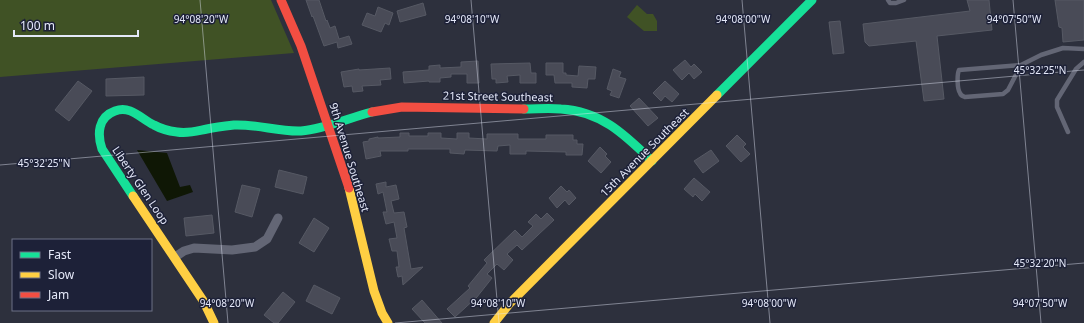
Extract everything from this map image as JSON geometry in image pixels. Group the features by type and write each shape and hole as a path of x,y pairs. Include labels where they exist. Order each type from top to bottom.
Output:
{"street":[{"name":"9th Avenue Southeast","path":"281,0 303,52 349,188 374,291 382,313 388,323"},
{"name":"15th Avenue Southeast","path":"494,323 528,285 812,0"},
{"name":"21st Street Southeast","path":"328,125 376,111 402,107 576,110 588,113 613,125 652,161"},
{"name":"Liberty Glen Loop","path":"214,323 208,309 175,257 102,149 98,135 101,124 105,118 116,111 123,110 135,112 160,128 172,132 186,133 233,126 257,126 279,130 298,131 310,130 328,125"},
{"path":"175,257 184,251 194,248 232,250 255,247 267,239 278,218"}],"lane":[{"path":"888,0 890,3 896,3 904,0"},
{"path":"1021,65 1008,90 1003,94 965,98 959,92 958,70 1021,65 1041,55 1063,48 1084,49"},
{"path":"1068,132 1057,107 1057,100 1076,69 1084,62"}],"green space":[{"path":"0,0 271,0 294,53 0,77"},
{"path":"637,5 647,14 653,14 657,21 657,31 644,31 627,17"}],"shaded area":[{"path":"137,150 167,153 180,187 190,185 193,192 167,201"}],"building":[{"path":"306,0 319,0 330,28 335,26 339,39 349,36 352,44 338,48 337,42 324,46"},
{"path":"967,0 989,0 992,30 937,36 944,99 924,101 916,41 869,46 865,42 863,24 970,11"},
{"path":"1055,0 1084,0 1084,40 1063,42 1062,28 1059,27"},
{"path":"423,3 426,15 400,22 397,11"},
{"path":"378,7 393,13 389,25 385,23 381,32 362,25 367,13 375,16"},
{"path":"840,21 844,53 833,54 829,22"},
{"path":"685,60 691,67 694,64 702,72 694,79 689,73 682,80 673,70"},
{"path":"478,61 479,83 467,83 467,74 451,74 451,77 440,78 440,82 429,81 404,83 403,72 429,70 429,66 440,65 440,68 461,67 461,62"},
{"path":"530,63 531,73 536,73 536,83 520,83 520,75 507,76 508,82 496,83 496,79 492,79 491,64"},
{"path":"546,63 563,63 563,73 566,73 566,75 578,76 579,66 596,67 595,79 588,79 587,88 572,87 572,83 555,83 554,75 546,75"},
{"path":"390,68 391,79 380,80 381,85 362,86 363,91 353,92 352,86 344,87 341,72 359,69"},
{"path":"613,69 621,72 619,77 626,79 619,98 610,95 612,91 607,89"},
{"path":"144,77 144,95 106,96 106,79"},
{"path":"78,81 92,91 69,121 55,110"},
{"path":"665,81 679,94 672,102 665,96 661,101 653,93"},
{"path":"639,98 658,118 648,126 630,106"},
{"path":"400,133 409,133 409,136 428,136 428,133 441,133 441,138 457,139 457,133 469,133 469,138 487,139 487,134 518,134 518,139 546,139 546,135 573,135 573,140 577,140 577,144 583,144 582,155 566,155 566,152 526,151 526,154 510,154 510,145 498,146 497,151 465,150 464,154 450,153 450,149 380,151 381,156 366,159 363,142 378,137 400,137"},
{"path":"737,135 746,144 743,147 750,154 741,162 726,146"},
{"path":"600,147 607,154 605,156 611,162 601,173 588,161"},
{"path":"711,150 719,161 703,173 694,161"},
{"path":"279,170 307,177 303,194 275,187"},
{"path":"694,178 710,192 702,201 695,194 693,197 684,189"},
{"path":"386,182 386,187 396,185 399,199 391,201 394,213 404,212 407,227 404,228 411,269 423,267 403,285 402,276 398,277 396,267 399,267 397,251 392,251 389,239 397,238 394,222 386,224 383,212 387,212 383,192 378,194 376,184"},
{"path":"242,185 260,189 252,217 235,212"},
{"path":"561,186 567,192 569,190 576,198 569,205 565,200 557,208 549,198"},
{"path":"547,213 554,220 522,250 517,245 507,254 513,260 504,270 497,264 487,274 492,278 477,297 455,317 447,309 470,288 468,286 487,263 484,260 515,230 522,237 533,226 528,222 536,214 541,219"},
{"path":"212,215 214,233 186,236 184,218"},
{"path":"314,218 329,228 314,252 299,243"},
{"path":"314,285 340,298 332,314 306,301"},
{"path":"283,292 295,302 278,323 274,323 264,315"},
{"path":"422,300 442,323 425,323 412,309"}],"traffic: fast":[{"path":"717,95 812,0"},
{"path":"524,109 561,109 588,114 600,119 622,134 652,161"},
{"path":"133,196 102,149 100,143 99,132 102,122 105,117 115,111 131,111 159,128 181,133 234,125 301,131 328,126 372,112"}],"traffic: slow":[{"path":"494,323 510,303 717,95"},
{"path":"349,188 374,291 382,313 388,323"},
{"path":"133,196 204,302 214,323"}],"traffic: jam":[{"path":"281,0 301,46 349,188"},
{"path":"372,112 402,107 524,109"}]}
